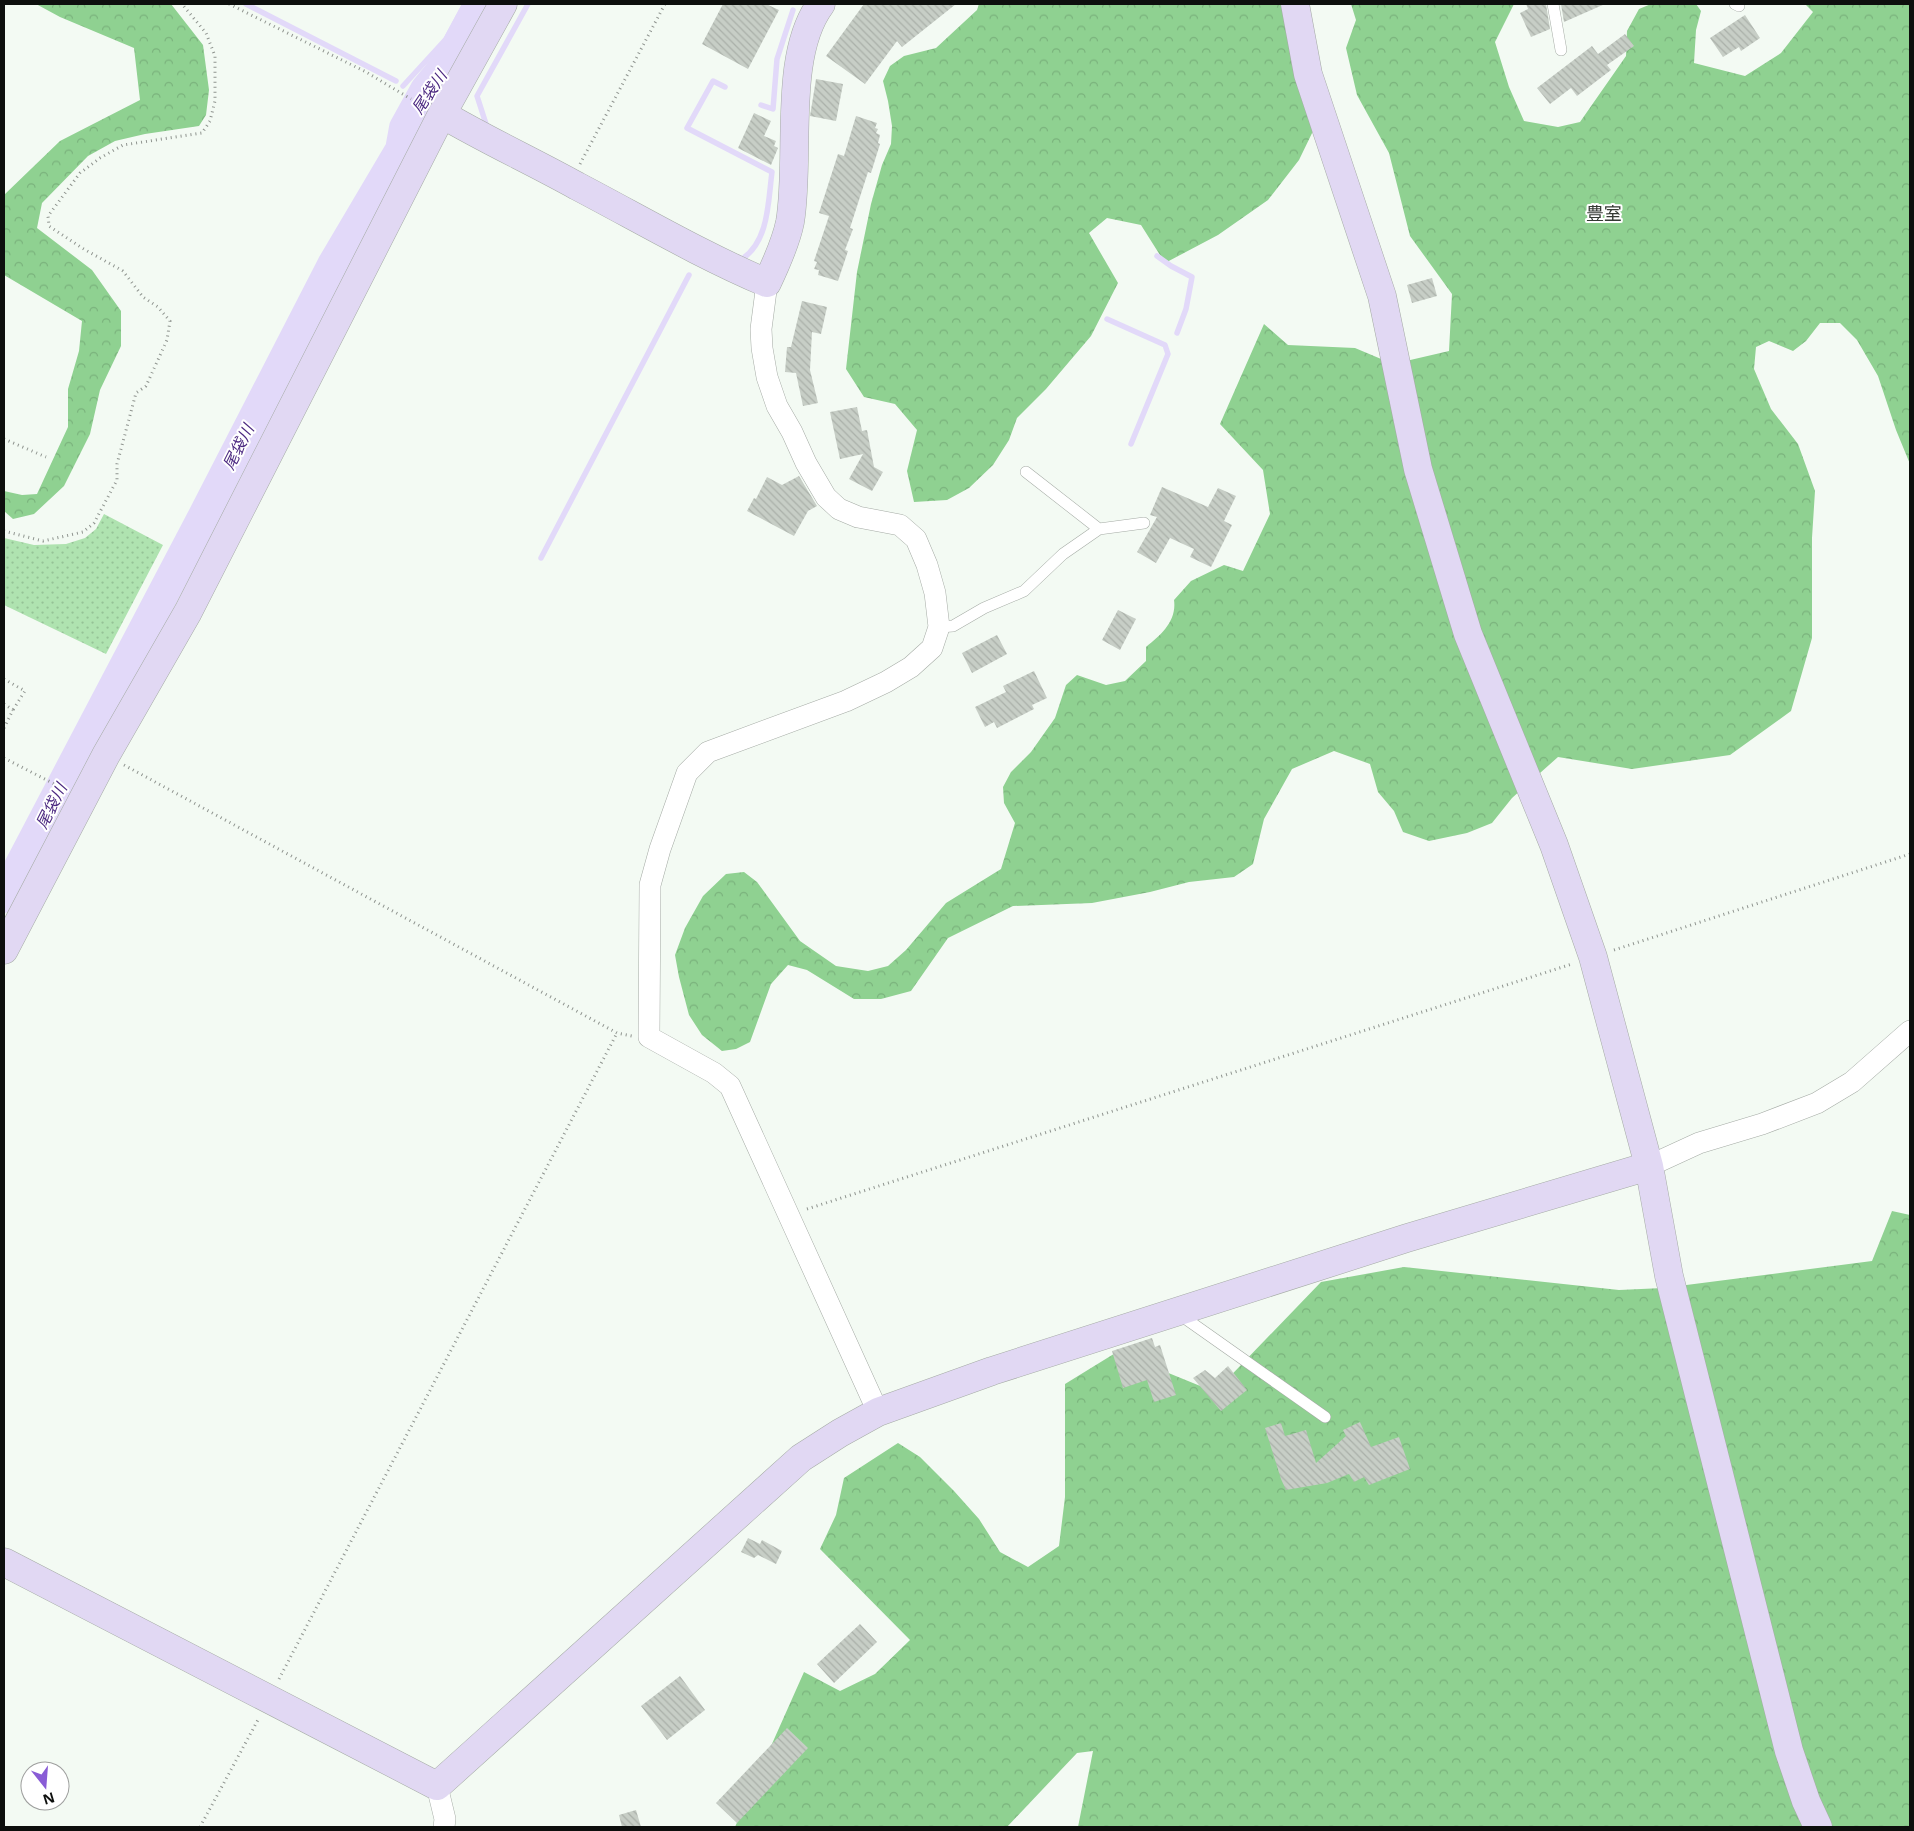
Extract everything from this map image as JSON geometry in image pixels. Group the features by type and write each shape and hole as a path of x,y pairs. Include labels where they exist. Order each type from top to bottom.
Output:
{"street":[{"path":"4,950 106,755 188,612 442,114 503,4"},
{"path":"821,4 806,35 798,71 790,222 767,283 761,330 767,377 777,406 826,497 838,509 858,516 900,525 916,539 927,565 935,593 940,627 932,648 911,667 886,682 846,701 708,752 687,774 660,849 650,885 649,1037 714,1073 730,1086 878,1412"},
{"path":"1295,4 1308,74 1382,296 1418,469 1466,624 1554,846 1593,957 1649,1166 1669,1276 1785,1732 1806,1801 1818,1827"},
{"path":"442,114 480,137 571,182 723,264 767,283"},
{"path":"437,1786 801,1458 878,1412 992,1371 1407,1238 1649,1166 1699,1144 1762,1124 1817,1103 1852,1082 1910,1031"},
{"path":"4,1562 437,1786 445,1820 444,1827"}],"lane":[{"path":"1553,4 1561,50"},
{"path":"1026,472 1099,529"},
{"path":"940,627 953,626 984,608 1024,590 1063,554 1099,529 1144,523"},
{"path":"1177,1312 1325,1417"}],"path":[{"path":"4,531 43,541 83,532 94,523 117,480 117,464 136,393 146,386 167,340 170,321 158,307 143,298 123,271 82,248 49,226 48,216 80,173 100,158 122,146 202,133 210,121 215,101 214,56 206,33 182,4"},
{"path":"229,4 366,72 411,98"},
{"path":"571,182 664,4"},
{"path":"4,439 46,457"},
{"path":"4,679 25,691 4,728"},
{"path":"4,704 13,710"},
{"path":"106,755 617,1033 649,1037"},
{"path":"4,758 54,784"},
{"path":"788,1215 1910,854"},
{"path":"200,1827 617,1033"}],"green space":[{"path":"36,4 171,4 203,45 209,90 206,115 199,126 145,134 115,141 88,156 42,203 37,228 92,270 121,311 121,346 100,390 90,434 64,486 34,514 13,519 4,511 4,491 22,495 37,494 68,427 68,389 79,351 82,321 4,275 4,195 60,141 140,100 134,48 60,17"},
{"path":"979,4 1288,4 1314,129 1299,160 1268,200 1218,235 1165,263 1141,225 1107,218 1089,233 1118,283 1091,336 1046,389 1017,418 1009,440 993,465 969,488 947,500 914,502 907,471 917,430 895,404 864,397 846,369 857,272 871,204 882,165 891,144 892,126 883,81 890,66 904,56 936,48 977,10"},
{"path":"1351,4 1514,4 1495,42 1509,87 1524,121 1558,127 1580,122 1626,56 1627,31 1639,9 1651,4 1696,4 1701,11 1696,30 1694,63 1745,76 1781,53 1813,12 1805,4 1910,4 1910,464 1896,430 1878,376 1857,340 1840,323 1820,323 1806,341 1793,351 1769,341 1756,347 1754,369 1771,409 1798,444 1815,491 1812,538 1812,638 1791,711 1730,755 1632,769 1558,757 1512,798 1492,823 1467,833 1429,841 1403,832 1394,811 1378,792 1370,764 1334,751 1292,769 1264,819 1253,864 1234,877 1189,882 1150,892 1092,903 1013,906 948,938 911,991 881,999 854,999 807,970 788,965 771,984 750,1042 736,1049 722,1051 702,1035 689,1015 675,955 685,928 703,896 726,874 744,872 757,882 800,941 836,966 868,971 888,966 906,950 946,903 1001,869 1015,823 1004,803 1003,787 1011,772 1031,752 1055,718 1066,685 1077,675 1106,685 1125,681 1146,661 1146,647 1167,627 1173,615 1174,600 1191,581 1224,565 1243,571 1270,514 1263,470 1220,424 1264,324 1288,345 1355,348 1393,364 1449,351 1452,294 1410,236 1389,153 1357,95 1346,48 1356,20"},
{"path":"104,514 163,545 106,654 4,605 4,538 34,545 66,544 85,538 96,529"},
{"path":"1892,1211 1910,1215 1910,1827 1078,1827 1093,1751 1077,1753 1007,1827 735,1827 804,1672 840,1691 875,1674 910,1640 820,1549 836,1515 844,1478 898,1443 920,1457 954,1491 979,1519 1000,1552 1028,1567 1059,1546 1065,1497 1065,1384 1117,1352 1215,1392 1321,1282 1404,1267 1619,1290 1663,1288 1872,1261"}],"building":[{"path":"723,4 766,4 779,10 748,69 702,44"},
{"path":"864,4 956,4 902,47 897,41 865,84 826,56"},
{"path":"1526,4 1546,4 1550,29 1531,37 1520,13 1528,9"},
{"path":"1561,4 1605,4 1564,22"},
{"path":"1745,15 1760,38 1741,51 1739,47 1723,57 1710,38"},
{"path":"1625,34 1634,46 1607,65 1611,70 1577,96 1571,88 1550,104 1537,88 1592,46 1598,54"},
{"path":"816,79 843,84 836,121 810,116"},
{"path":"754,113 771,121 764,136 776,141 774,146 778,148 771,165 738,148"},
{"path":"856,116 877,123 875,128 878,129 876,133 880,135 878,143 880,144 871,173 868,172 850,228 853,229 845,250 848,251 838,281 818,275 819,270 814,269 817,262 814,261 829,216 819,213 838,154 844,156"},
{"path":"1432,278 1437,296 1412,303 1407,285"},
{"path":"802,301 827,307 821,334 812,332 810,370 818,403 803,406 796,373 785,372 787,347 791,347"},
{"path":"857,407 862,431 867,430 874,467 883,472 872,491 849,479 863,454 840,459 830,412"},
{"path":"799,476 817,506 808,511 794,536 747,511 754,498 756,499 767,477 782,485"},
{"path":"1162,487 1208,507 1218,488 1236,496 1224,521 1232,525 1211,567 1190,557 1194,549 1170,538 1156,563 1137,552 1157,517 1150,515"},
{"path":"1118,610 1136,619 1120,650 1102,640"},
{"path":"997,635 1007,654 972,673 962,653"},
{"path":"1034,671 1047,698 1032,705 1034,709 997,728 994,722 985,727 975,707 1006,692 1003,686"},
{"path":"1152,1338 1155,1347 1160,1345 1176,1395 1154,1402 1147,1380 1123,1388 1112,1351"},
{"path":"1228,1366 1247,1390 1221,1411 1193,1378 1205,1370 1215,1378"},
{"path":"1360,1422 1371,1447 1399,1437 1410,1469 1369,1485 1364,1477 1354,1482 1349,1474 1327,1483 1286,1490 1265,1428 1281,1423 1285,1436 1306,1430 1316,1463 1346,1436 1343,1430"},
{"path":"748,1538 760,1544 762,1540 782,1551 776,1564 758,1555 754,1558 741,1552"},
{"path":"860,1624 877,1642 834,1683 817,1664"},
{"path":"680,1676 705,1710 667,1740 641,1706"},
{"path":"787,1728 808,1748 737,1823 716,1803"},
{"path":"636,1810 641,1827 622,1827 619,1815"}],"waterway":[{"path":"246,4 396,81"},
{"path":"403,86 446,39 465,4"},
{"name":"尾袋川","path":"4,897 333,265 401,150 405,128 426,90 449,62 480,4"},
{"path":"487,127 477,96 528,4"},
{"path":"761,105 773,109 777,59 793,10"},
{"path":"725,87 713,81 687,128 772,172 766,220 758,242 742,259 738,257"},
{"name":"尾袋川","path":"418,92 430,98"},
{"path":"1157,256 1192,277 1186,309 1177,333"},
{"path":"541,558 689,275"},
{"path":"1107,319 1165,345 1168,354 1131,444"}],"district":[{"name":"豊室","path":"1604,213"}]}
